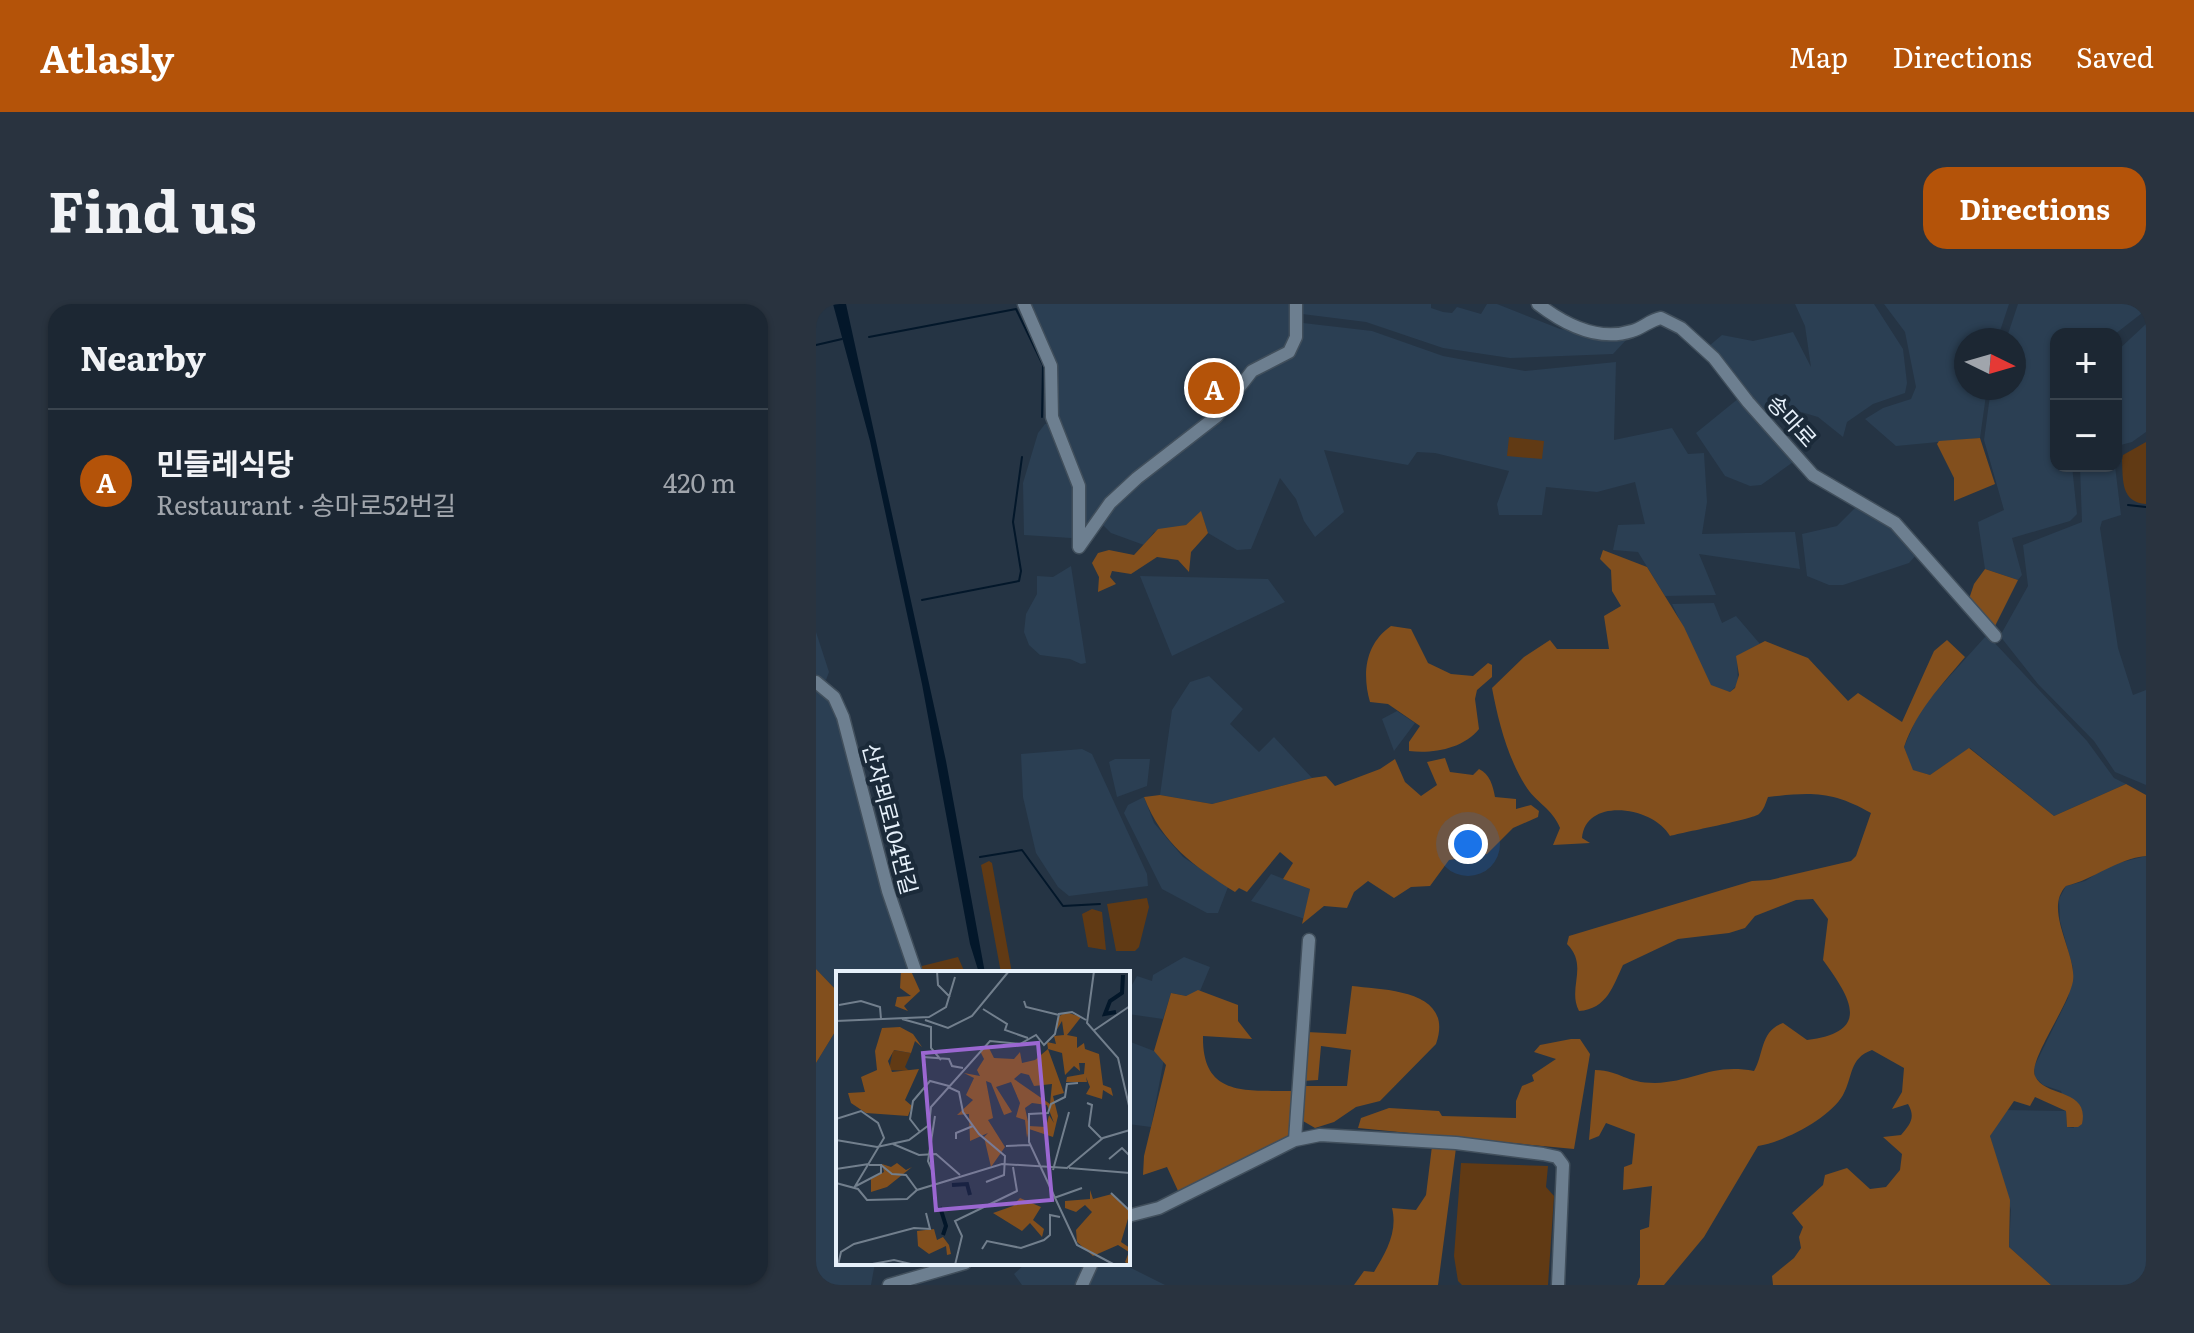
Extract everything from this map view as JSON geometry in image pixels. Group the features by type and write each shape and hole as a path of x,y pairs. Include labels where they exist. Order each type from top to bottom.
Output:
{"street":[{"path":"1024,304 1051,366 1052,417 1079,486 1079,547 1110,503 1217,416 1252,371 1289,352 1296,337 1296,304"},
{"name":"송마로","path":"1538,304 1571,326 1590,331 1631,332 1661,318 1681,328 1720,364 1748,402 1813,475 1895,523 1995,636"},
{"name":"산자뫼로104번길","path":"816,682 831,693 840,708 895,915 915,971"},
{"path":"1295,1140 1309,940"},
{"path":"1130,1215 1159,1208 1295,1140 1320,1135 1456,1143 1557,1157 1563,1165 1565,1182 1558,1285"},
{"path":"889,1285 958,1265"},
{"path":"1082,1285 1091,1265"}],"shaded area":[{"path":"833,304 846,304 946,761 985,971 978,971 970,944 922,684 870,441"},
{"path":"1030,304 1292,304 1290,344 1084,532 1084,499 1057,424 1053,356"},
{"path":"1298,304 1431,304 1431,308 1443,312 1452,313 1457,307 1481,314 1487,304 1497,304 1560,329 1628,338 1613,354 1510,358 1443,348 1366,322 1302,314"},
{"path":"1795,304 1874,304 1903,349 1907,383 1905,393 1873,404 1847,422 1843,437 1818,417 1781,406 1766,417 1709,346 1722,335 1753,341 1793,332 1811,367 1805,326"},
{"path":"1884,304 2009,304 2001,328 1954,328 1954,400 1985,400 1980,438 1896,446 1865,419 1883,408 1911,399 1916,387 1905,332"},
{"path":"2018,304 2146,304 2146,310 2122,329 2050,328 2050,472 2073,472 2077,514 2070,521 2012,538 2022,575 2018,580 1985,569 1978,522 2004,510 1984,440 1989,400 2026,400 2026,328 2010,328"},
{"path":"1303,323 1372,331 1443,356 1525,371 1616,362 1614,440 1672,428 1688,454 1704,453 1707,502 1702,534 1795,532 1800,569 1699,554 1716,595 1665,596 1638,552 1613,550 1618,525 1645,524 1635,482 1597,492 1546,487 1542,515 1499,515 1497,504 1509,471 1435,453 1417,452 1408,465 1324,450 1344,512 1315,537 1304,521 1296,499 1280,478 1251,549 1237,550 1208,533 1201,512 1186,525 1154,532 1144,545 1111,533 1100,522 1111,508 1249,379 1291,354"},
{"path":"2146,324 2146,432 2122,445 2122,400 2122,346"},
{"path":"1739,398 1796,460 1761,485 1750,486 1725,476 1696,433"},
{"path":"1045,424 1050,424 1074,481 1074,537 1071,538 1024,535 1023,483 1038,433"},
{"path":"1509,437 1544,441 1542,459 1507,456"},
{"path":"1980,438 1995,484 1954,501 1954,478 1937,444 1939,441"},
{"path":"2146,442 2146,504 2132,499 2125,489 2123,455"},
{"path":"2080,472 2116,472 2121,515 2102,521 2100,528 2118,648 2133,695 2146,690 2146,785 2115,772 2094,741 2038,684 2000,636 2028,586 2023,545 2082,522"},
{"path":"1857,506 1891,525 1917,554 1909,563 1843,585 1829,585 1807,576 1802,534 1837,526"},
{"path":"1201,511 1208,533 1191,552 1189,572 1178,560 1157,557 1131,574 1112,571 1110,577 1116,584 1098,592 1099,577 1092,563 1098,553 1109,550 1134,555 1158,529 1186,525"},
{"path":"1603,550 1647,567 1684,627 1711,685 1730,692 1735,688 1739,675 1736,656 1765,641 1808,658 1848,701 1858,693 1902,722 1934,651 1947,640 1965,657 1930,699 1909,734 1904,747 1913,770 1930,775 1969,748 2054,816 2126,784 2146,795 2146,856 2125,861 2066,886 2060,896 2059,919 2073,970 2073,981 2034,1069 2040,1083 2079,1104 2083,1113 2082,1124 2067,1127 2066,1111 2035,1097 2030,1106 2014,1101 1990,1136 2010,1200 2009,1247 2051,1285 1773,1285 1772,1276 1801,1248 1799,1237 1803,1227 1792,1213 1823,1185 1825,1175 1847,1168 1870,1189 1886,1187 1900,1170 1902,1154 1883,1137 1901,1135 1911,1121 1908,1104 1892,1109 1902,1092 1904,1068 1872,1050 1855,1063 1843,1095 1828,1112 1793,1134 1758,1146 1704,1237 1664,1285 1637,1285 1640,1277 1640,1230 1649,1227 1652,1186 1623,1190 1624,1167 1632,1164 1635,1134 1606,1123 1599,1136 1589,1140 1595,1070 1655,1083 1726,1069 1754,1071 1766,1037 1776,1027 1783,1023 1807,1040 1828,1036 1848,1021 1850,1010 1841,987 1823,960 1828,919 1813,899 1796,900 1755,916 1745,928 1729,933 1678,939 1623,965 1603,1001 1579,1011 1575,994 1576,961 1567,944 1569,936 1752,881 1770,880 1851,861 1856,856 1871,813 1845,801 1821,795 1768,797 1762,810 1754,816 1670,836 1650,818 1622,810 1607,811 1595,816 1586,825 1582,838 1590,843 1553,845 1560,828 1529,791 1513,762 1492,688 1524,657 1550,640 1557,649 1609,649 1604,616 1621,606 1612,591 1611,570 1600,559"},
{"path":"1071,566 1086,663 1081,664 1070,659 1040,655 1029,645 1024,632 1026,614 1037,594 1037,576 1053,577"},
{"path":"1985,569 2018,580 1995,626 1969,599 1974,584"},
{"path":"1140,576 1268,579 1285,602 1172,656"},
{"path":"1714,603 1722,623 1736,616 1760,644 1737,656 1738,684 1730,692 1711,686 1672,604"},
{"path":"1391,626 1411,629 1428,663 1451,674 1473,676 1488,663 1492,665 1492,677 1477,690 1475,699 1479,729 1465,741 1437,751 1409,751 1409,742 1420,726 1388,704 1370,702 1366,681 1368,660 1382,633"},
{"path":"816,632 829,672 826,680 816,677"},
{"path":"1985,637 1990,638 2087,741 2114,778 2126,784 2054,816 1970,748 1930,775 1912,770 1904,747 1921,708"},
{"path":"1209,676 1243,709 1230,724 1259,752 1274,737 1312,778 1212,804 1160,795 1172,710 1190,682"},
{"path":"816,687 833,701 872,837 884,900 909,971 836,971 836,990 816,969"},
{"path":"1397,711 1415,723 1394,751 1382,719"},
{"path":"1082,749 1092,754 1147,874 1148,886 1069,896 1058,887 1036,853 1023,797 1021,754"},
{"path":"1445,758 1450,772 1473,775 1479,769 1483,771 1495,797 1516,799 1516,809 1531,805 1539,811 1538,817 1513,828 1487,854 1449,860 1430,886 1411,887 1394,898 1368,881 1354,892 1347,908 1324,906 1302,924 1310,889 1283,879 1293,863 1280,852 1247,892 1239,888 1235,892 1206,873 1170,841 1151,814 1144,797 1160,795 1212,804 1312,778 1326,776 1335,786 1380,769 1395,759 1405,782 1421,796 1437,785 1427,762"},
{"path":"1115,759 1150,759 1147,786 1117,797 1109,762"},
{"path":"1144,797 1154,823 1183,857 1228,887 1218,913 1207,913 1162,889 1124,813 1128,805"},
{"path":"2146,856 2146,1285 2051,1285 2009,1247 2011,1210 1990,1136 2005,1110 2066,1111 2067,1127 2074,1128 2061,1091 2043,1085 2035,1077 2034,1067 2068,998 2073,968 2060,921 2059,899 2066,886 2085,881 2110,865"},
{"path":"989,861 992,863 1012,971 1001,971 981,865"},
{"path":"1271,874 1310,889 1305,919 1251,901"},
{"path":"1147,898 1149,907 1139,947 1135,951 1116,951 1107,904"},
{"path":"1092,909 1102,912 1106,950 1088,947 1082,914"},
{"path":"958,957 964,971 921,971 922,966"},
{"path":"1184,957 1210,967 1200,991 1186,996 1171,993 1163,1019 1130,1014 1130,988 1137,976 1152,981 1153,975"},
{"path":"816,969 836,990 836,1030 816,1063"},
{"path":"1352,986 1399,992 1427,1003 1436,1013 1439,1026 1436,1044 1380,1101 1356,1107 1334,1122 1315,1128 1303,1121 1302,1086 1347,1086 1351,1050 1321,1046 1318,1080 1302,1081 1307,1032 1346,1034"},
{"path":"1198,990 1238,1005 1238,1021 1252,1039 1203,1036 1210,1071 1219,1080 1244,1090 1293,1091 1290,1139 1179,1193 1167,1167 1143,1175 1144,1156 1166,1065 1154,1051 1171,993 1186,996"},
{"path":"836,1030 836,1265 875,1265 871,1285 816,1285 816,1063"},
{"path":"1580,1039 1590,1054 1574,1149 1358,1128 1361,1118 1389,1108 1439,1111 1442,1116 1516,1118 1516,1101 1522,1086 1534,1081 1532,1075 1556,1059 1534,1052 1540,1045"},
{"path":"1130,1042 1154,1051 1164,1059 1151,1127 1130,1124"},
{"path":"1432,1146 1456,1148 1438,1285 1354,1285 1364,1271 1374,1272 1387,1249 1392,1234 1392,1208 1416,1210 1426,1195"},
{"path":"1461,1163 1548,1166 1546,1187 1554,1196 1548,1285 1462,1285 1458,1281 1454,1256"},
{"path":"1024,1265 1087,1265 1078,1285 1022,1285 1014,1274"},
{"path":"1095,1265 1125,1265 1165,1285 1087,1285"}],"waterway":[{"path":"869,337 1016,309 1043,365 1042,417"},
{"path":"816,345 842,339"},
{"path":"922,600 1019,581 1021,571 1013,522 1022,457"},
{"path":"2128,505 2146,507"},
{"path":"980,857 1022,850 1063,906 1100,904"}],"place":[{"name":"민들레식당","path":"1214,388"}]}
